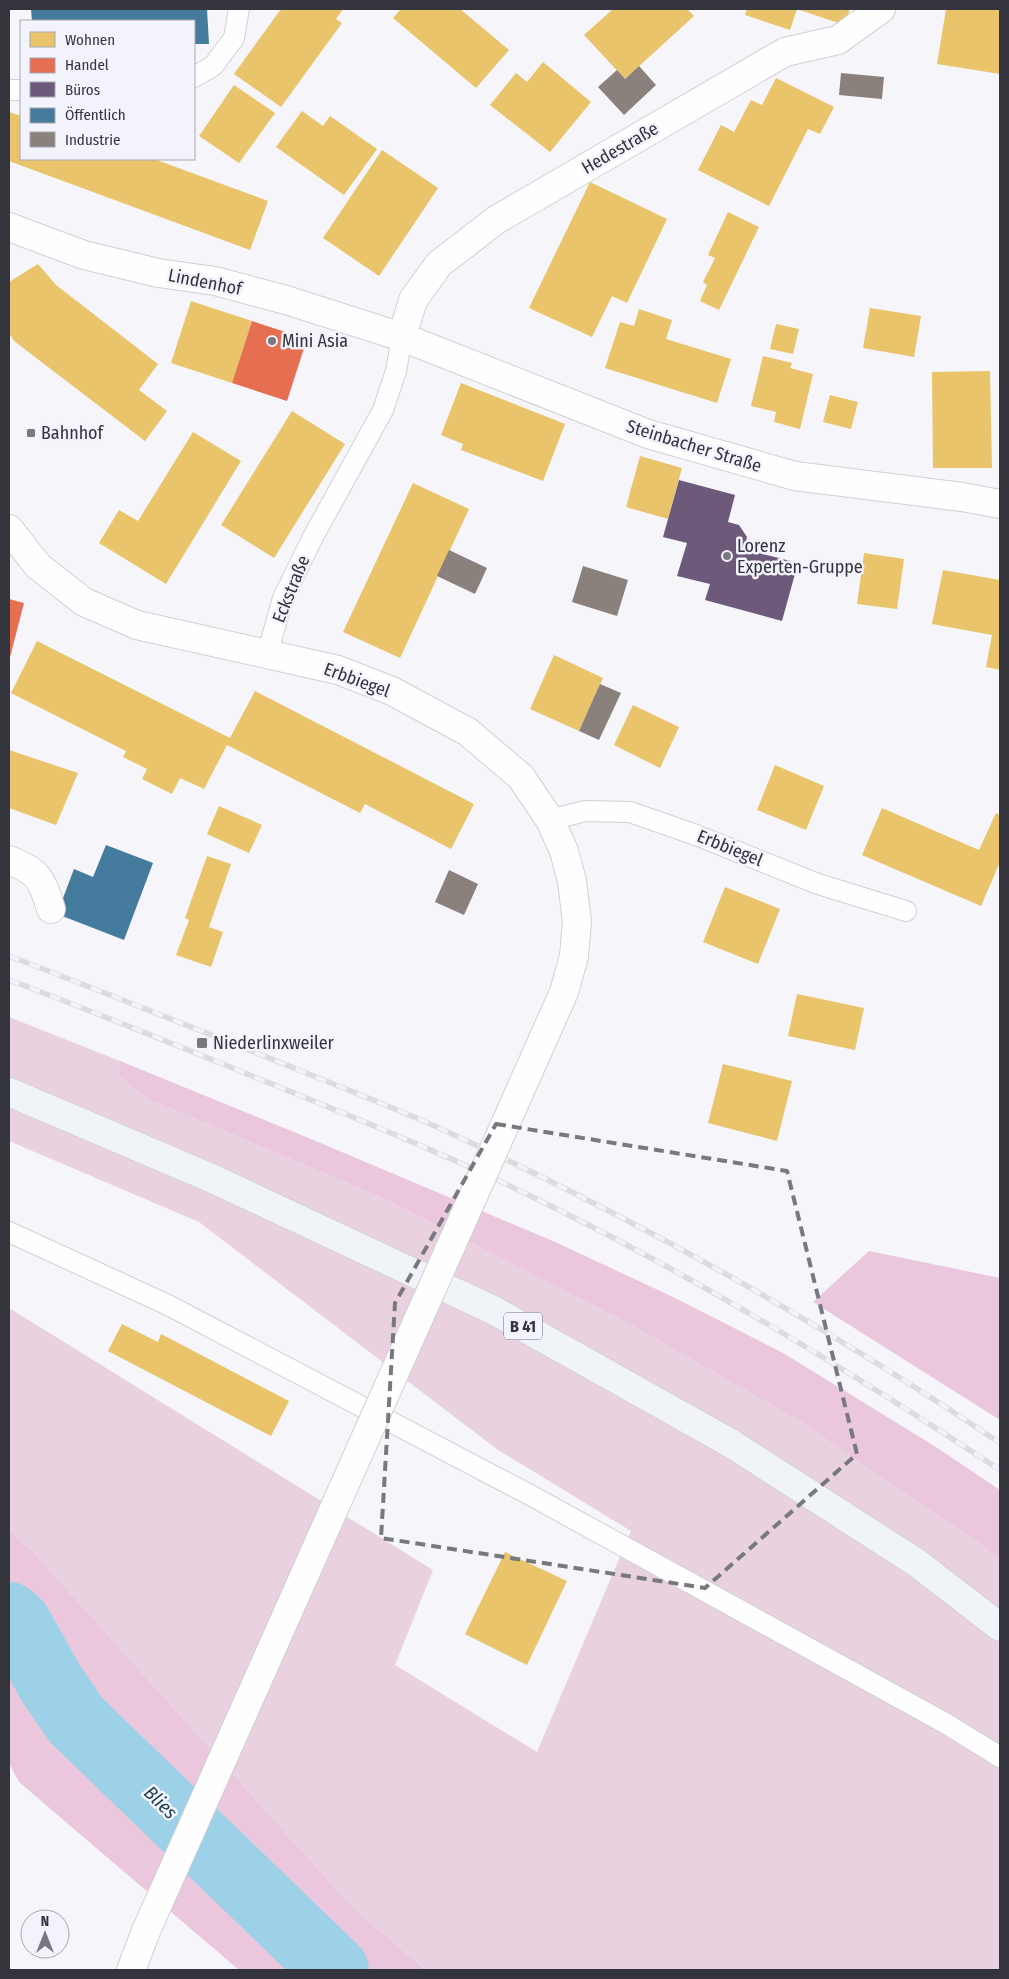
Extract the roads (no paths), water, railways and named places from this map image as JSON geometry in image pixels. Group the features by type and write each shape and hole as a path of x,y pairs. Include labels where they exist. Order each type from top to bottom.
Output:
{"highway":[{"name":"B 41","path":"9,1092 210,1178 493,1310 732,1444 917,1564 1000,1627"}],"main road":[{"name":"Hedestraße","path":"402,337 413,300 439,264 496,220 785,52 838,40 881,9"},
{"name":"Lindenhof","path":"9,227 84,255 158,273 215,281 286,300 402,337"},
{"name":"Steinbacher Straße","path":"402,337 648,434 795,476 962,497 1000,504"},
{"path":"9,529 38,566 84,602 137,625 267,655"},
{"name":"Erbbiegel","path":"131,1970 146,1931 560,1001 574,956 576,922 572,881 564,851 550,820 521,777 468,732 392,691 338,670 267,655"},
{"path":"9,860 28,868 42,882 51,909"}],"lane":[{"path":"195,76 213,66 234,38 239,9"},
{"name":"Eckstraße","path":"267,655 283,598 313,537 383,410 396,371 402,337"},
{"name":"Erbbiegel","path":"550,820 585,811 630,812 696,835 818,884 906,911"},
{"path":"9,1232 168,1305 532,1496 945,1723 1000,1757"}],"waterway":[{"name":"Blies","path":"9,1616 17,1623 52,1685 76,1720 335,1970"}],"railway":[{"path":"9,956 391,1107 520,1166 661,1238 799,1316 934,1399 1000,1443"},
{"path":"9,980 149,1034 357,1119 459,1162 526,1193 672,1269 783,1333 893,1400 1000,1470"}],"place":[{"name":"Mini Asia","path":"272,341"},
{"name":"Bahnhof","path":"31,433"},
{"name":"Lorenz Experten-Gruppe","path":"727,556"},
{"name":"Niederlinxweiler","path":"202,1043"}]}
